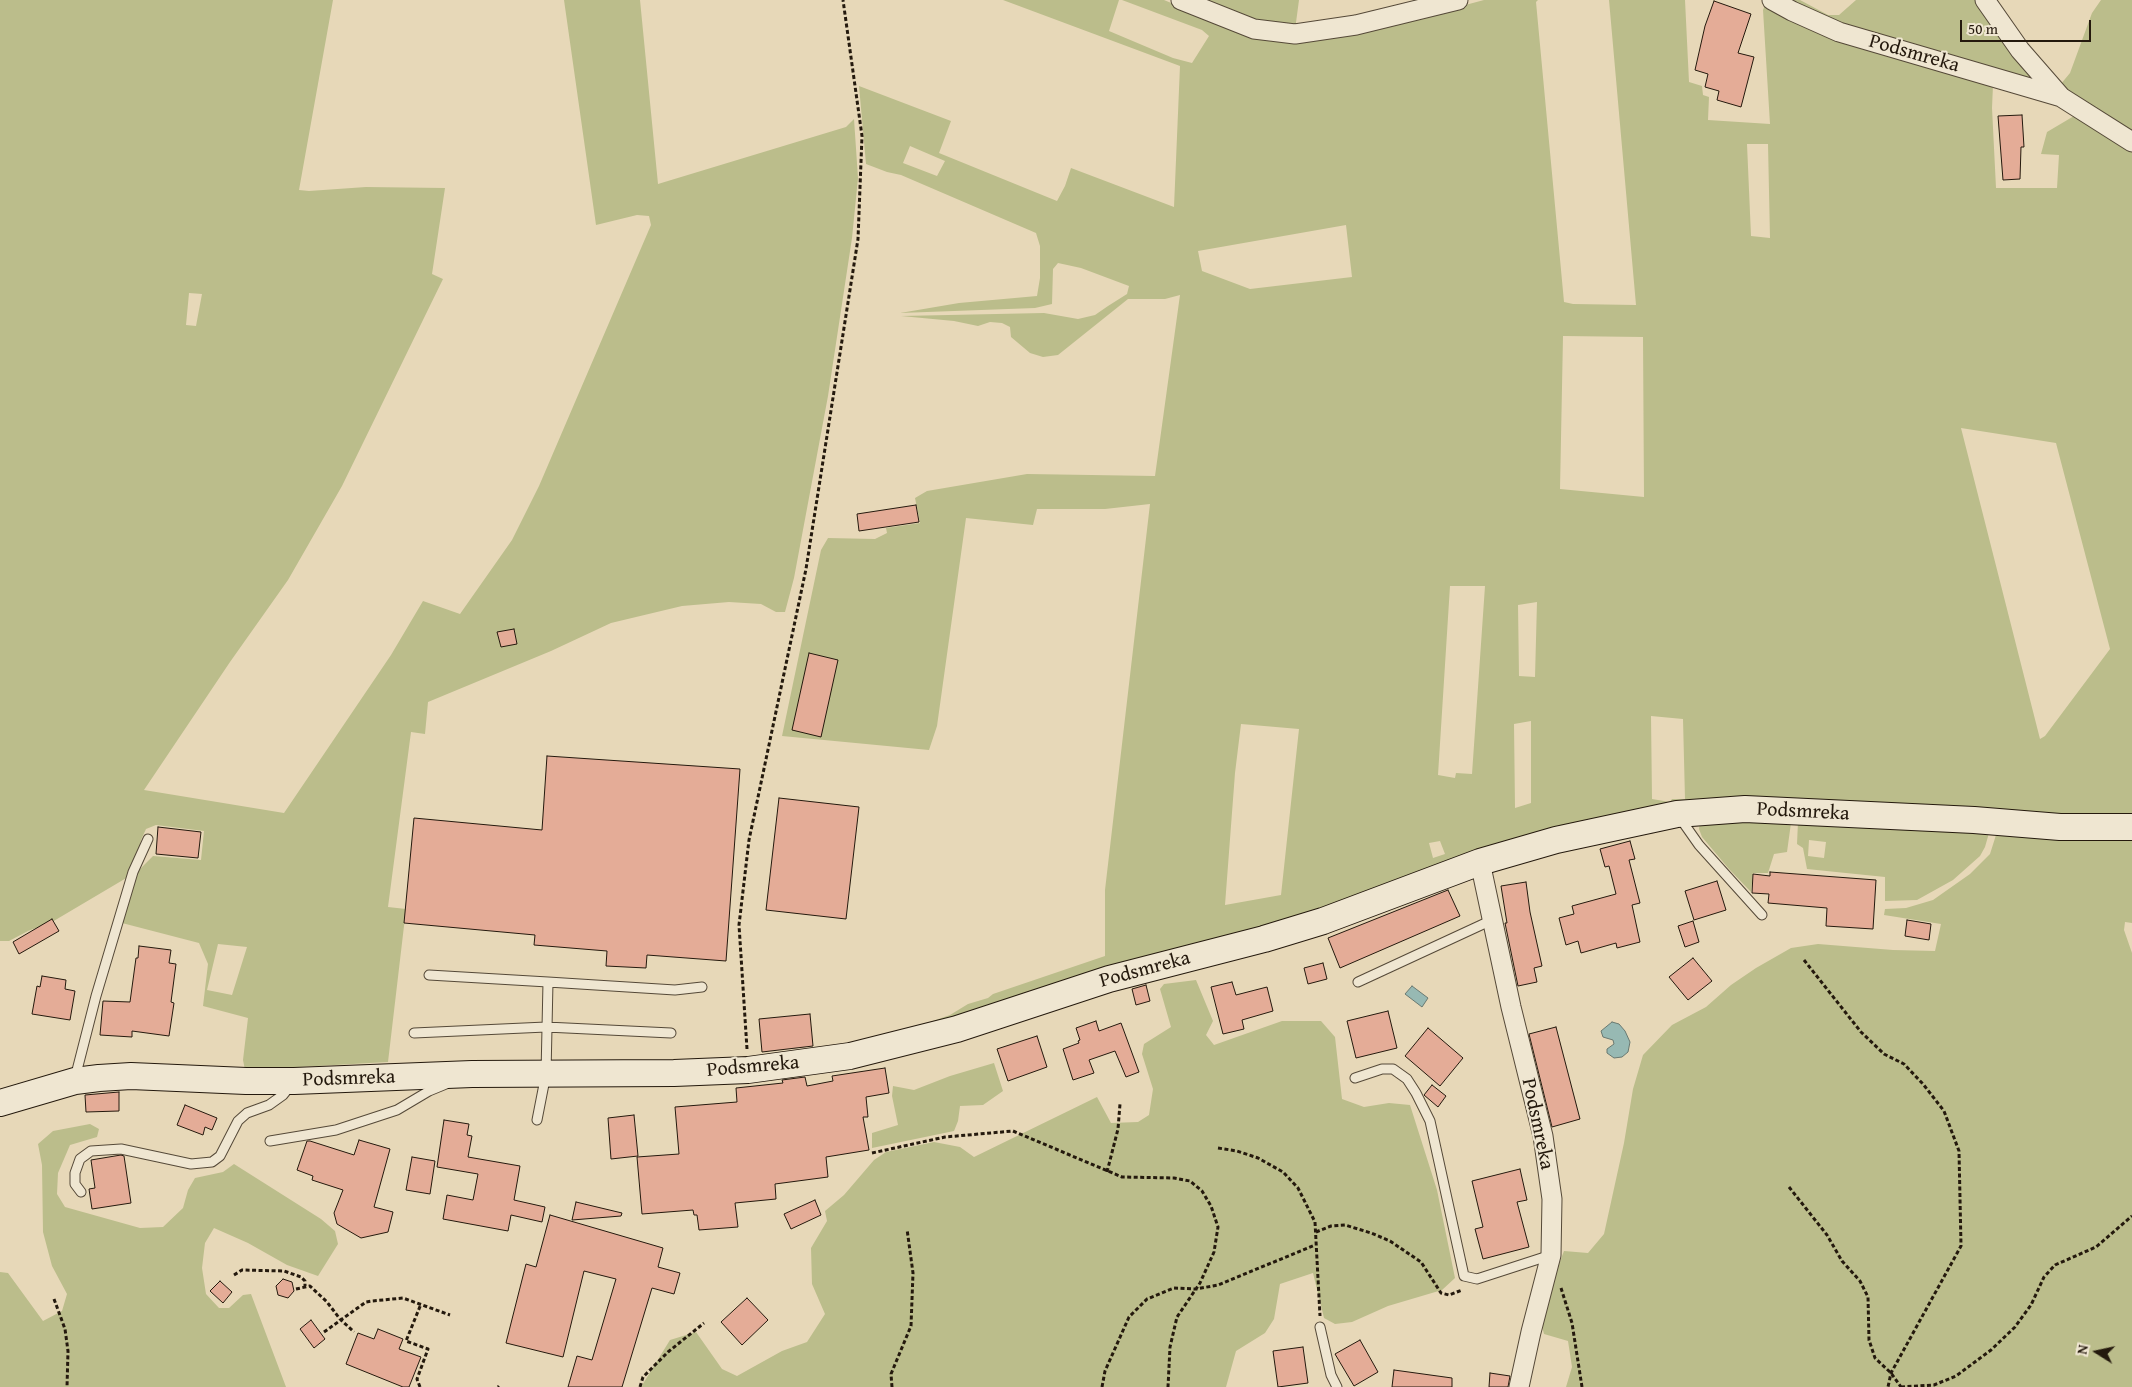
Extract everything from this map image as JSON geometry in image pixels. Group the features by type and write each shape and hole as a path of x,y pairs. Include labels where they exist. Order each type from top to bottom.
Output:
{"street":[{"path":"1181,0 1254,29 1295,34 1356,25 1458,0"},
{"name":"Podsmreka","path":"1772,0 1839,32 2061,97"},
{"path":"1985,0 2020,50 2061,97 2132,142"},
{"name":"Podsmreka","path":"0,1104 75,1081 131,1076 294,1081 472,1074 674,1073 748,1070 850,1056 925,1039 1109,979 1264,939 1323,921 1480,862 1556,840 1677,814 1745,809 1974,820 2060,827 2132,827"},
{"name":"Podsmreka","path":"1480,862 1510,1007 1542,1136 1552,1199 1551,1255 1519,1387"}],"lane":[{"path":"1677,814 1699,845 1762,915"},
{"path":"75,1081 96,996 133,872 148,839"},
{"path":"1358,982 1492,920"},
{"path":"429,975 675,990 702,987"},
{"path":"537,1120 546,1074 548,982"},
{"path":"414,1032 546,1027 671,1033"},
{"path":"1355,1078 1382,1069 1393,1070 1407,1079 1416,1094 1430,1121 1464,1276 1477,1278 1551,1255"},
{"path":"270,1142 336,1130 397,1110 429,1091 472,1074"},
{"path":"81,1192 75,1184 75,1173 80,1159 91,1151 121,1149 191,1164 212,1162 220,1156 238,1121 283,1094 294,1081"},
{"path":"1320,1327 1331,1375 1337,1387"}],"path":[{"path":"748,1070 739,925 749,840 806,568 858,239 862,136 843,0"},
{"path":"1804,960 1861,1032 1884,1054 1904,1064 1923,1084 1944,1111 1959,1151 1962,1246 1891,1373 1888,1387"},
{"path":"1107,1172 1118,1129 1120,1104"},
{"path":"872,1153 945,1137 1013,1131 1122,1177 1174,1178 1190,1181 1202,1191 1211,1206 1218,1227 1214,1252 1196,1289 1177,1317 1170,1347 1168,1387"},
{"path":"1218,1148 1237,1151 1258,1158 1283,1172 1298,1188 1306,1201 1315,1222 1320,1327"},
{"path":"1789,1188 1827,1235 1842,1262 1860,1281 1868,1297 1869,1340 1875,1358 1891,1373 1901,1387 1934,1385 1956,1376 1991,1350 2016,1327 2032,1305 2044,1278 2055,1265 2096,1247 2132,1216"},
{"path":"1316,1232 1331,1226 1345,1225 1390,1241 1421,1262 1441,1293 1449,1295 1463,1289 1477,1278"},
{"path":"892,1387 891,1374 911,1326 913,1273 907,1229"},
{"path":"1102,1387 1105,1371 1129,1317 1147,1299 1174,1288 1196,1289 1218,1285 1315,1245"},
{"path":"234,1275 242,1270 284,1270 301,1277 305,1281 305,1286"},
{"path":"296,1289 310,1286 317,1291 340,1320 354,1332"},
{"path":"324,1332 366,1302 372,1301 403,1298 450,1315"},
{"path":"54,1299 65,1329 68,1351 67,1387"},
{"path":"1564,1299 1572,1323 1582,1387"},
{"path":"420,1387 417,1379 428,1349 406,1341 421,1304"},
{"path":"640,1387 643,1377 668,1352 704,1323"}],"green space":[{"path":"0,0 333,0 299,190 366,187 445,188 432,274 443,279 342,486 288,580 144,790 284,813 391,655 423,601 460,614 512,540 539,486 651,225 649,216 637,215 596,225 564,0 640,0 658,184 846,127 854,119 858,178 852,238 828,396 794,578 785,612 776,612 761,604 729,602 682,606 611,623 551,651 428,702 425,734 411,732 388,907 406,909 388,1062 245,1070 243,1060 248,1018 203,1006 208,964 199,943 122,923 139,870 153,856 201,860 204,831 156,825 146,829 141,840 138,855 128,877 52,922 9,941 0,941","holes":["189,293 202,294 196,326 186,325","218,944 247,947 232,995 207,990"]},
{"path":"1003,0 1119,0 1109,31 1173,58 1192,63 1209,36 1202,30 1122,0 1164,0 1243,33 1428,15 1484,0 1538,0 1536,2 1564,302 1573,304 1636,305 1609,0 1685,0 1689,82 1702,86 1703,95 1709,97 1708,120 1770,124 1763,10 1765,5 1993,85 1992,108 1996,188 2057,188 2059,155 2041,154 2047,132 2074,116 2132,148 2132,818 1783,799 1351,901 932,1025 930,1022 950,1015 968,1004 988,998 993,994 1105,956 1105,890 1150,504 1105,509 1037,509 1033,525 966,518 937,726 929,750 782,736 821,550 828,538 875,539 887,533 886,528 920,523 915,498 927,491 1027,474 1155,476 1180,295 1165,299 1128,299 1058,355 1043,357 1030,353 1011,337 1010,327 1002,323 990,322 978,326 954,321 901,316 1044,313 1078,319 1095,315 1127,294 1129,286 1081,268 1058,263 1053,269 1052,304 1035,308 900,313 959,303 1037,296 1040,278 1040,246 1036,233 901,175 866,164 859,86 951,121 939,153 1057,201 1065,186 1071,168 1174,207 1180,66","holes":["1747,144 1768,144 1770,238 1751,236","910,146 945,161 937,176 903,163","1346,225 1352,277 1250,289 1202,271 1198,251","1563,336 1643,337 1644,497 1560,489","1961,428 2056,443 2110,649 2045,736 2040,739","1450,586 1485,586 1472,774 1456,773 1455,778 1438,775","1537,602 1535,677 1519,676 1518,605","1651,716 1683,719 1685,799 1672,799 1670,802 1652,799","1531,721 1531,803 1515,808 1514,724","1241,724 1299,729 1281,895 1225,905 1235,773","1440,841 1445,854 1433,858 1429,843"]},
{"path":"1190,0 1299,0 1295,30 1271,28"},
{"path":"1782,0 1800,0 1828,15 1839,15 1856,0 1980,0 2036,75 2034,82 1849,31"},
{"path":"2101,0 2132,0 2132,137 2060,85 2070,73 2092,13"},
{"path":"1700,821 1791,823 1787,852 1774,854 1768,873 1753,873 1751,892 1702,837 1699,829"},
{"path":"1798,822 1989,833 1980,856 1953,880 1917,900 1885,901 1885,877 1807,869 1803,848 1797,844","holes":["1809,840 1826,842 1824,858 1808,856"]},
{"path":"1996,835 2132,840 2132,923 2125,922 2124,930 2132,953 2132,1387 1566,1387 1572,1367 1568,1341 1544,1334 1539,1315 1564,1251 1588,1253 1604,1234 1624,1143 1633,1089 1643,1055 1672,1025 1706,1007 1731,985 1791,948 1818,944 1893,950 1935,951 1941,924 1884,915 1885,909 1906,908 1933,900 1970,874 1990,854"},
{"path":"1196,980 1213,1021 1206,1035 1214,1045 1282,1021 1321,1021 1335,1037 1342,1099 1364,1107 1389,1103 1410,1105 1437,1190 1455,1278 1442,1290 1388,1306 1352,1322 1335,1324 1324,1318 1313,1273 1280,1284 1274,1319 1265,1333 1236,1351 1226,1387 641,1387 670,1340 696,1332 722,1369 737,1376 782,1351 807,1342 825,1314 812,1284 811,1248 827,1221 825,1211 844,1195 874,1160 886,1152 934,1142 960,1147 974,1157 1097,1097 1111,1123 1138,1122 1149,1115 1153,1089 1142,1054 1144,1044 1171,1027 1160,989 1164,984"},
{"path":"994,1063 1003,1091 983,1105 960,1106 958,1121 954,1131 872,1148 872,1133 898,1125 892,1096 893,1086 914,1090 950,1076"},
{"path":"90,1124 99,1129 97,1137 70,1145 58,1173 57,1194 65,1207 140,1228 163,1227 183,1208 188,1190 195,1178 223,1172 234,1164 321,1219 335,1231 338,1244 318,1276 287,1265 248,1243 214,1228 205,1243 202,1268 206,1294 219,1308 229,1308 243,1295 251,1294 286,1387 0,1387 0,1272 8,1273 43,1321 62,1311 67,1294 52,1266 43,1232 42,1165 38,1144 53,1131"}],"water":[{"path":"1412,986 1428,998 1422,1007 1405,994"},
{"path":"1612,1022 1619,1024 1630,1042 1628,1052 1622,1057 1614,1058 1607,1053 1607,1049 1614,1044 1613,1040 1603,1037 1601,1031"}],"building":[{"path":"1714,1 1751,14 1738,53 1754,57 1741,107 1717,100 1719,91 1705,87 1708,74 1695,70 1705,26"},
{"path":"2022,115 2024,147 2021,147 2020,179 2003,180 1998,116"},
{"path":"916,505 919,522 859,531 857,514"},
{"path":"514,629 517,644 501,647 497,632"},
{"path":"809,653 838,660 821,737 792,730"},
{"path":"547,756 740,769 726,961 647,955 646,968 606,966 607,951 534,945 535,935 404,923 414,818 542,830"},
{"path":"779,798 859,807 846,919 766,910"},
{"path":"158,827 201,832 198,858 156,854"},
{"path":"1630,841 1635,859 1629,860 1640,903 1632,905 1640,942 1617,948 1616,943 1581,953 1578,941 1566,945 1559,918 1574,914 1572,906 1616,894 1609,866 1605,867 1600,849"},
{"path":"1770,872 1876,880 1873,929 1826,926 1827,908 1768,903 1769,894 1752,893 1753,874 1770,876"},
{"path":"1717,881 1726,910 1694,920 1685,891"},
{"path":"1526,882 1530,912 1542,966 1534,968 1537,982 1518,986 1505,923 1507,923 1501,886"},
{"path":"1448,890 1460,916 1340,968 1328,938"},
{"path":"52,919 59,931 19,954 13,942"},
{"path":"1907,920 1931,924 1929,940 1905,936"},
{"path":"1693,921 1699,942 1685,947 1678,926"},
{"path":"139,946 171,950 169,963 176,964 171,1002 174,1003 169,1036 132,1031 132,1037 100,1035 103,1001 130,1002"},
{"path":"1693,958 1712,981 1688,1000 1669,977"},
{"path":"1323,963 1327,979 1308,984 1304,968"},
{"path":"42,976 66,980 65,989 75,991 70,1020 32,1014 37,986 40,987"},
{"path":"1232,982 1236,995 1267,987 1273,1011 1242,1020 1244,1029 1223,1034 1211,987"},
{"path":"1146,985 1150,1001 1136,1005 1132,989"},
{"path":"1388,1011 1397,1048 1356,1058 1347,1021"},
{"path":"810,1014 813,1046 762,1052 759,1019"},
{"path":"1096,1021 1099,1031 1121,1023 1139,1072 1126,1077 1115,1051 1089,1060 1094,1073 1073,1080 1063,1049 1079,1043 1078,1041 1080,1040 1076,1028"},
{"path":"1556,1027 1580,1119 1552,1127 1529,1034"},
{"path":"1428,1028 1463,1058 1440,1086 1405,1056"},
{"path":"1037,1036 1047,1067 1008,1081 997,1049"},
{"path":"885,1068 889,1093 866,1097 868,1117 863,1117 869,1150 826,1157 828,1177 775,1184 776,1199 735,1203 738,1227 699,1230 697,1215 694,1215 693,1210 642,1214 637,1157 679,1154 675,1107 737,1102 736,1088 783,1083 782,1080 805,1077 807,1086 833,1081 832,1076"},
{"path":"1432,1085 1446,1096 1438,1107 1424,1095"},
{"path":"119,1092 119,1111 86,1112 85,1095"},
{"path":"185,1105 217,1118 212,1130 205,1127 203,1135 177,1125"},
{"path":"634,1115 638,1156 611,1159 608,1118"},
{"path":"444,1120 469,1124 467,1135 472,1136 468,1157 520,1166 514,1200 545,1207 542,1222 511,1215 508,1231 443,1219 447,1195 473,1200 478,1174 437,1167"},
{"path":"359,1140 390,1149 374,1207 393,1212 388,1232 361,1238 337,1224 334,1213 343,1190 312,1180 313,1176 297,1170 307,1141 354,1155"},
{"path":"124,1156 131,1203 92,1209 89,1189 95,1188 91,1160"},
{"path":"412,1157 435,1161 430,1194 406,1190"},
{"path":"1520,1169 1527,1200 1517,1202 1529,1247 1483,1259 1475,1229 1483,1227 1472,1181"},
{"path":"815,1200 821,1215 791,1229 784,1214"},
{"path":"576,1202 622,1213 621,1216 572,1220"},
{"path":"550,1215 663,1248 658,1267 680,1273 674,1294 652,1288 622,1387 568,1387 577,1356 592,1360 616,1279 584,1271 563,1357 506,1343 526,1264 536,1267"},
{"path":"283,1279 292,1282 294,1291 288,1298 278,1295 276,1286"},
{"path":"220,1281 232,1292 223,1303 210,1291"},
{"path":"747,1298 768,1320 742,1345 721,1322"},
{"path":"311,1320 325,1339 314,1348 300,1329"},
{"path":"378,1329 403,1339 399,1349 421,1357 409,1387 403,1387 346,1364 358,1333 374,1339"},
{"path":"1360,1340 1378,1372 1354,1386 1335,1354"},
{"path":"1303,1347 1308,1383 1278,1387 1273,1351"},
{"path":"1394,1370 1452,1378 1452,1387 1392,1387"},
{"path":"1490,1373 1510,1376 1508,1387 1489,1387"}]}
